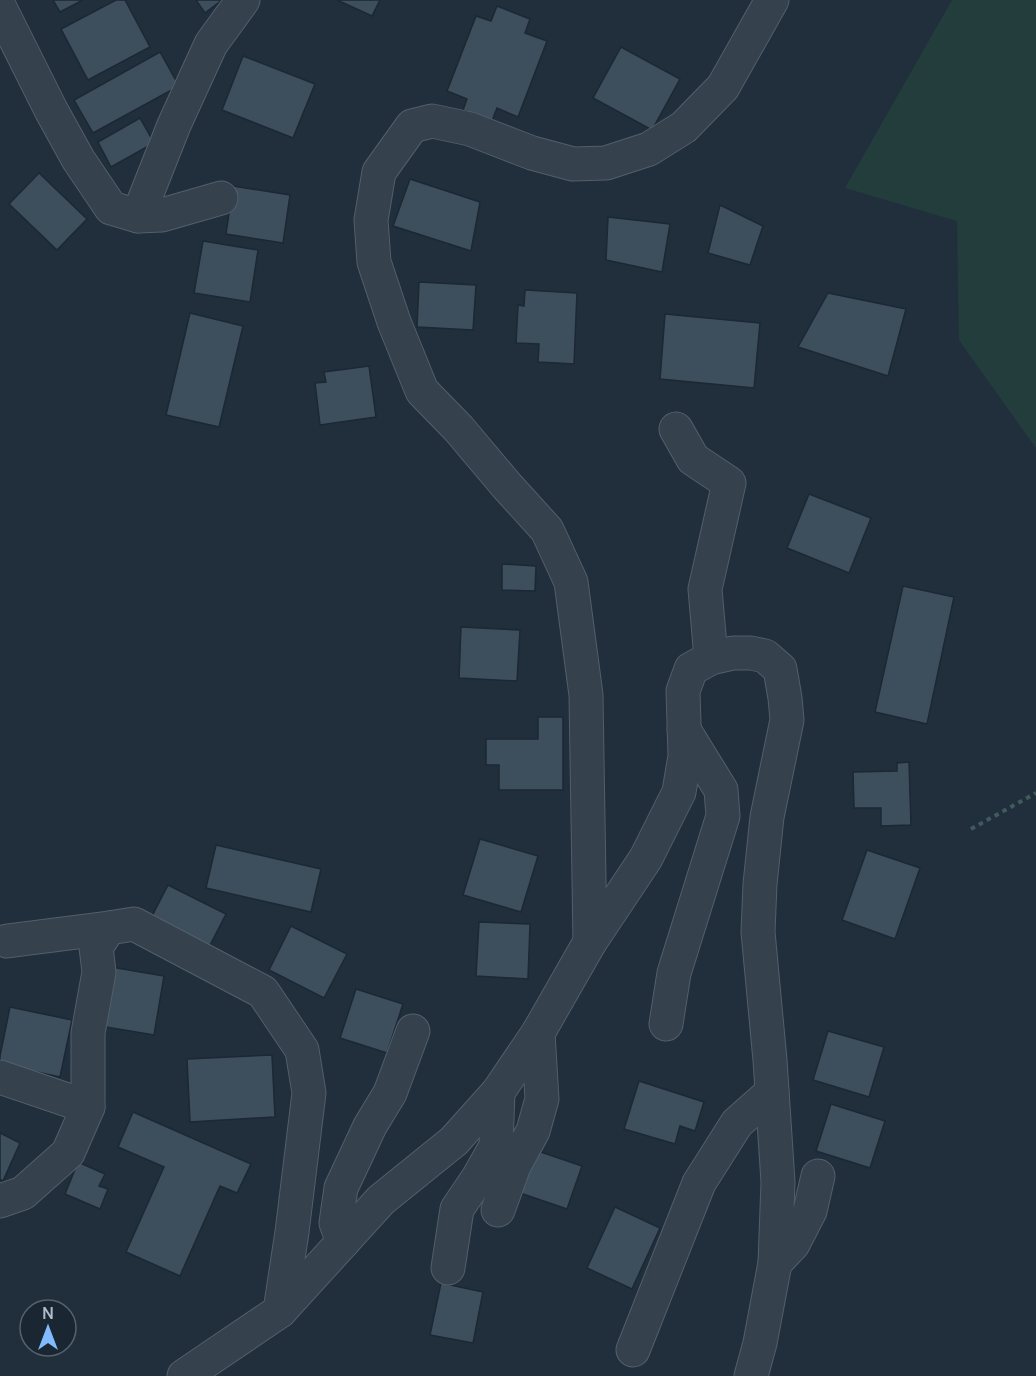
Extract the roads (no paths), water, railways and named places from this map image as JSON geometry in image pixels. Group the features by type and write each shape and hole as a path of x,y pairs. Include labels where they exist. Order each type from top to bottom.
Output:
{"street":[{"path":"138,216 174,125 211,44 243,0"},
{"path":"590,942 586,695 571,582 547,530 459,429 422,392 394,322 374,262 371,220 379,172 412,126 432,121 470,129 532,153 573,164 606,163 649,149 684,127 723,87 772,0"},
{"path":"0,8 51,110 111,208 138,216 162,215 221,198"},
{"path":"676,429 693,459 729,483 705,589 711,658"},
{"path":"184,1376 280,1311 381,1200 454,1141 498,1092 538,1034 590,942 646,858 667,819 679,792 685,756 683,691 692,669 711,658 733,653 765,656 780,669 787,720 767,817 760,884 758,932 778,1182 774,1263 760,1343 751,1376"},
{"path":"666,1024 674,973 723,816 721,790 684,730"},
{"path":"7,941 134,924 263,992 302,1050 309,1093 280,1311"},
{"path":"0,1201 23,1193 68,1153 88,1107 88,1033 99,972 96,946 109,928"},
{"path":"343,1242 336,1223 341,1188 370,1126 390,1093 413,1031"},
{"path":"498,1210 514,1166 533,1131 542,1099 538,1034"},
{"path":"0,1077 88,1107"},
{"path":"448,1268 457,1209 496,1146 498,1092"},
{"path":"633,1350 699,1184 737,1123 772,1092"},
{"path":"774,1263 793,1244 810,1211 818,1176"}]}
